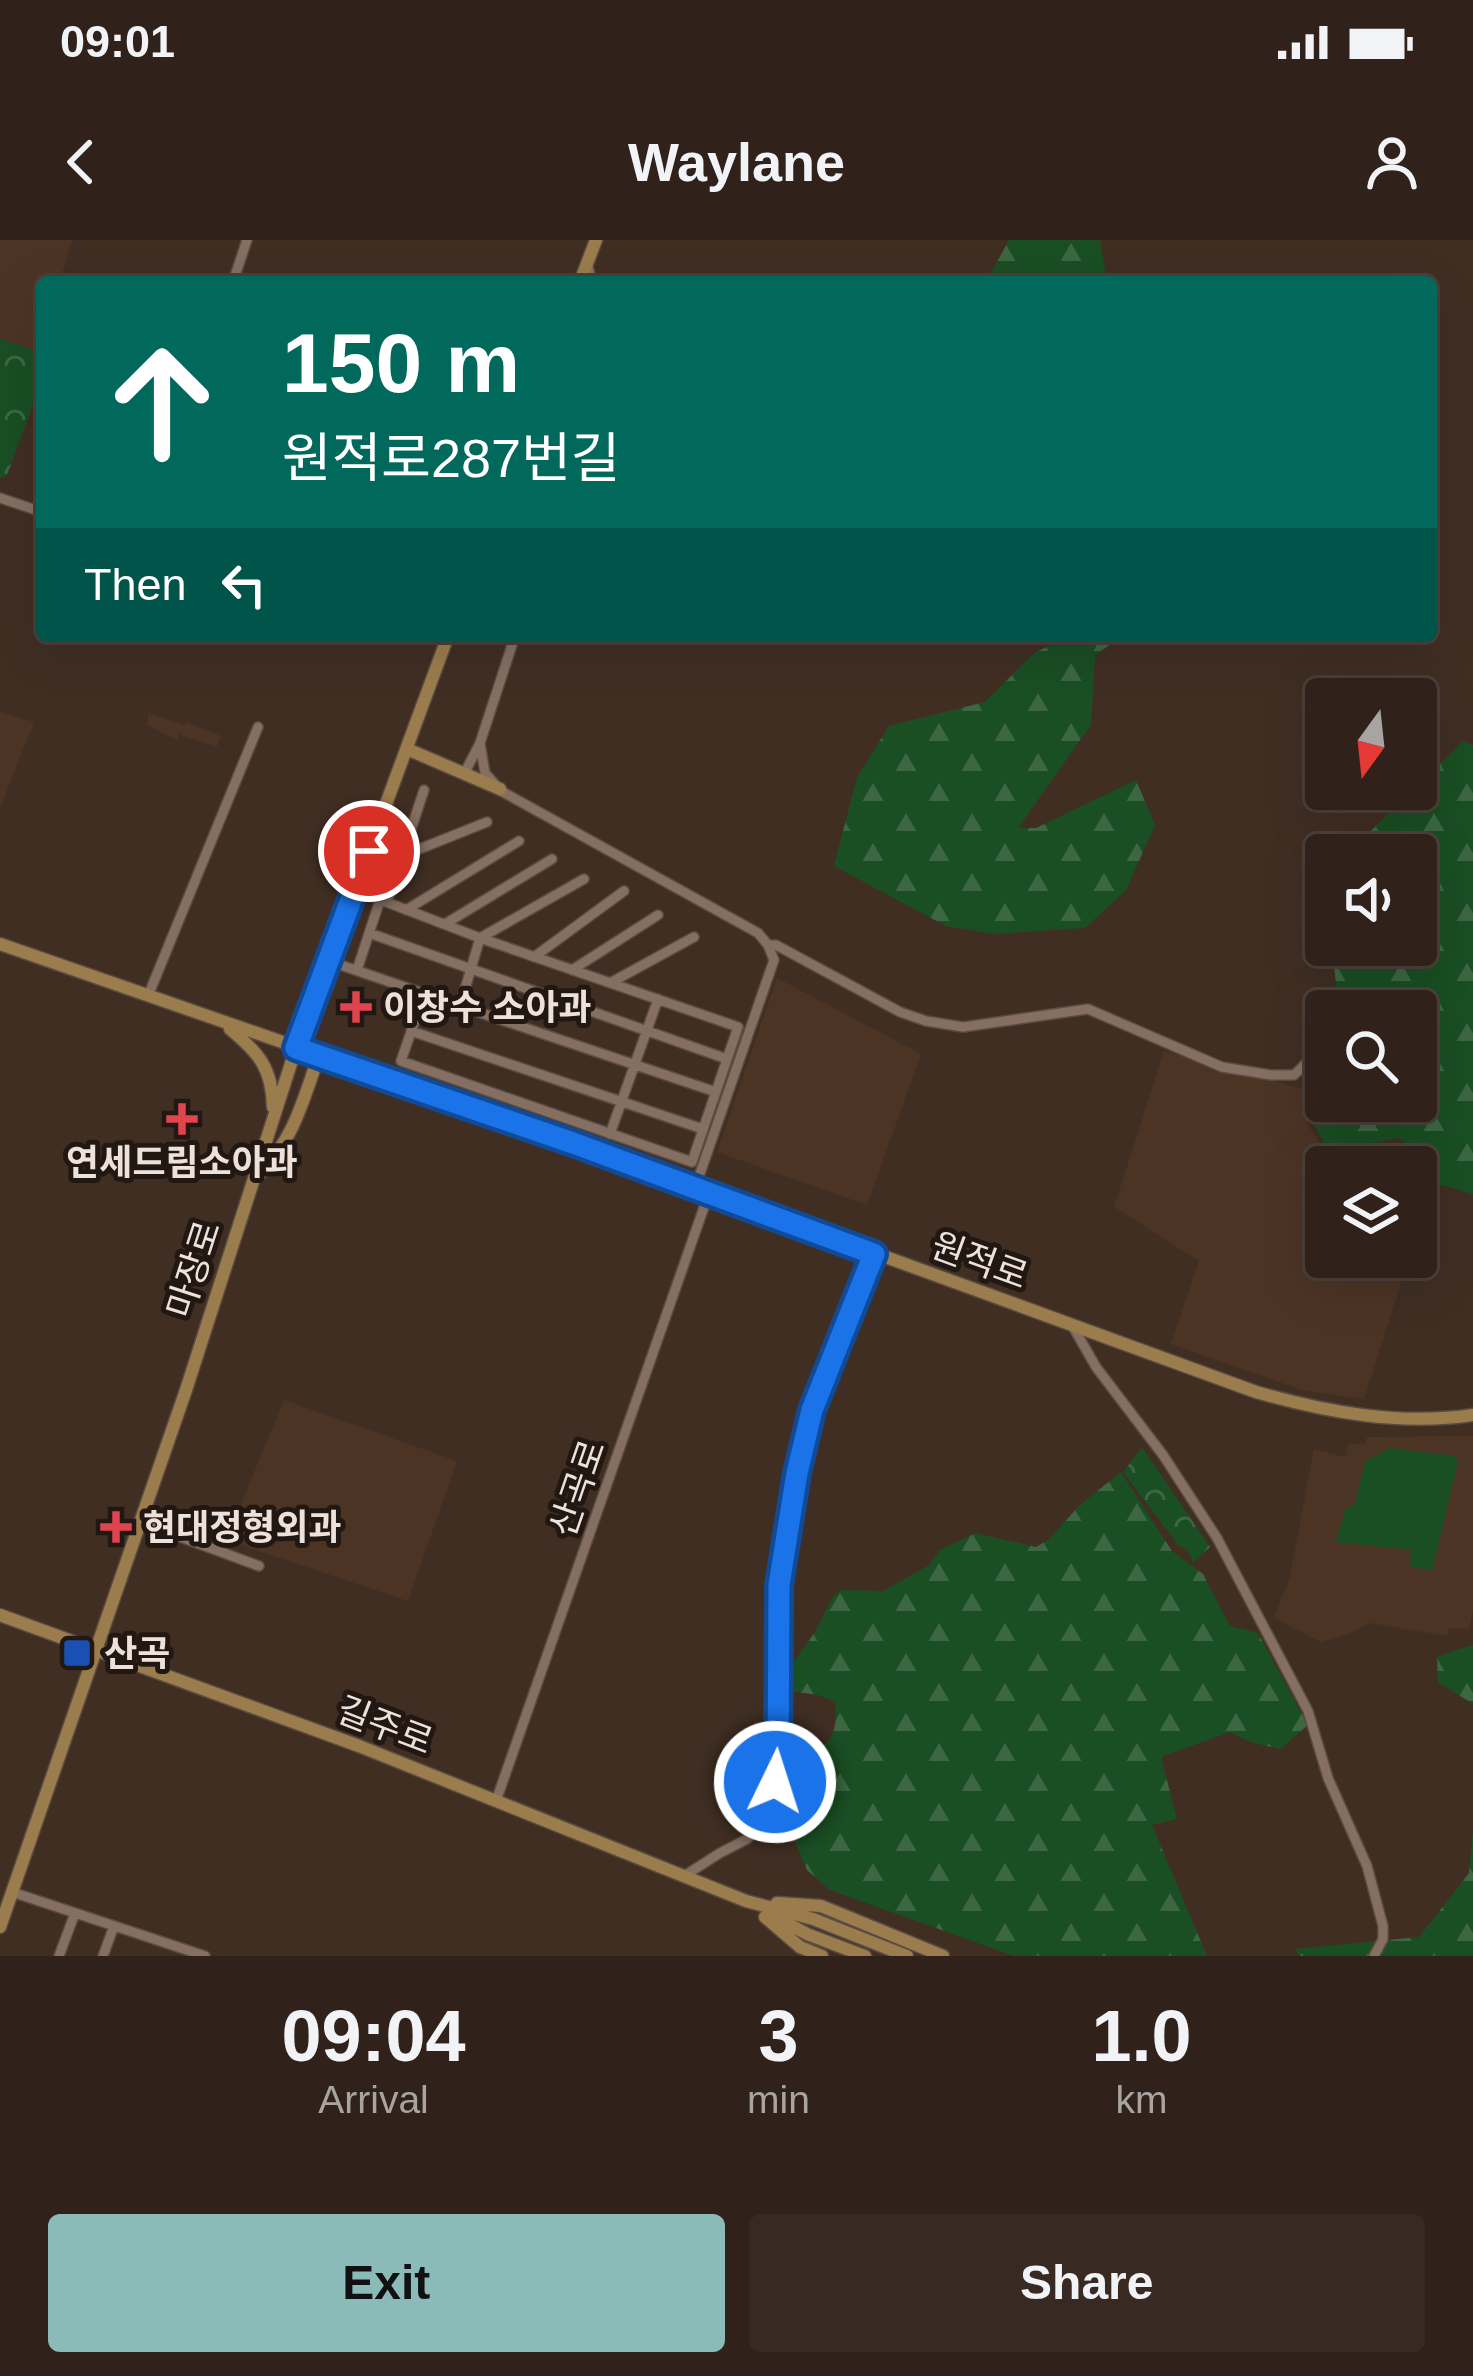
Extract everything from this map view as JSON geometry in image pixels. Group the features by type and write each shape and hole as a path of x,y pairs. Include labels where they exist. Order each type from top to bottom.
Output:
{"main road":[{"path":"582,276 596,240"},
{"name":"마장로","path":"1,1918 140,1522 296,1048 446,642"},
{"path":"407,749 500,789"},
{"name":"원적로","path":"0,944 710,1193 1256,1393 1381,1418 1473,1414"},
{"path":"225,1024 264,1063 272,1084 273,1120"},
{"path":"255,1180 290,1136 316,1064 332,1060"},
{"name":"길주로","path":"0,1615 359,1746 746,1901 807,1934 865,1956"},
{"path":"746,1901 800,1947 822,1956"},
{"path":"746,1901 821,1906 943,1956"},
{"name":"길주로","path":"746,1901 813,1919 907,1956"}],"street":[{"path":"235,276 247,240"},
{"path":"587,263 590,276"},
{"path":"0,498 36,510"},
{"path":"465,772 480,743 512,642"},
{"path":"148,996 258,728"},
{"path":"480,743 485,773 500,789 758,933 768,945 775,960 770,978 695,1188"},
{"path":"357,970 424,790"},
{"path":"402,856 488,822"},
{"path":"406,910 519,841"},
{"path":"445,924 552,859"},
{"path":"460,1006 480,938 584,879"},
{"path":"355,890 737,1027 692,1162 401,1061 424,994"},
{"path":"534,957 624,891"},
{"path":"572,970 658,915"},
{"path":"369,933 727,1059"},
{"path":"610,983 694,937"},
{"path":"768,945 776,944 900,1012 926,1021 963,1027 1088,1009 1222,1067 1294,1075 1305,1066"},
{"path":"328,961 716,1092"},
{"path":"610,1134 658,999"},
{"path":"411,1031 703,1129"},
{"name":"산곡로","path":"496,1801 710,1193"},
{"path":"684,1876 753,1833 775,1782 779,1585 797,1473 812,1410 874,1254"},
{"path":"1072,1325 1096,1367 1163,1455 1217,1538 1308,1711 1337,1804 1366,1866 1383,1926 1383,1939 1374,1956"},
{"path":"140,1522 259,1566"},
{"path":"12,1892 205,1956"},
{"path":"59,1956 74,1912"},
{"path":"103,1956 114,1926"}],"shaded area":[{"path":"0,240 72,240 62,276 36,276 36,351 0,339"},
{"path":"0,712 34,722 0,808"},
{"path":"149,713 221,736 217,747 180,732 177,740 147,725"},
{"path":"777,978 921,1054 867,1205 717,1152"},
{"path":"1164,1051 1305,1090 1305,1122 1322,1146 1305,1146 1305,1278 1400,1278 1401,1283 1364,1399 1302,1390 1171,1344 1199,1261 1114,1207"},
{"path":"284,1400 457,1461 408,1601 226,1540"},
{"path":"1473,1436 1473,1611 1469,1629 1449,1628 1447,1636 1370,1623 1321,1642 1274,1618 1290,1576 1314,1449 1345,1457 1348,1444 1365,1444 1367,1437"}],"green space":[{"path":"1009,240 1100,240 1106,276 989,276"},
{"path":"0,339 36,350 36,396 7,475 0,478"},
{"path":"1057,642 1114,642 1095,655 1091,725 1018,828 1036,828 1136,780 1155,825 1126,890 1085,928 995,934 946,926 834,866 857,777 889,726 985,702 1034,653"},
{"path":"1463,741 1473,745 1473,1194 1438,1184 1437,1146 1409,1146 1399,1138 1359,1146 1326,1146 1313,1122 1437,1122 1437,990 1336,990 1334,966 1437,966 1437,834 1368,834 1392,810 1437,810 1437,766"},
{"path":"1142,1447 1210,1547 1193,1562 1123,1472"},
{"path":"1390,1448 1455,1456 1458,1461 1432,1571 1410,1566 1411,1550 1335,1542 1345,1510 1355,1504 1365,1461"},
{"path":"1121,1472 1172,1551 1203,1574 1230,1626 1258,1633 1308,1725 1280,1749 1230,1732 1161,1757 1177,1819 1152,1825 1207,1956 1014,1956 830,1890 807,1870 791,1832 777,1823 782,1789 791,1773 826,1743 836,1721 835,1702 789,1691 790,1667 832,1598 841,1590 883,1591 929,1565 940,1550 976,1533 1036,1547"},
{"path":"1473,1645 1473,1704 1438,1682 1437,1656"},
{"path":"1473,1829 1473,1956 1299,1956 1295,1949 1419,1937 1469,1873"}],"place":[{"name":"이창수 소아과","path":"356,1007"},
{"name":"연세드림소아과","path":"182,1119"},
{"name":"현대정형외과","path":"116,1527"},
{"name":"산곡","path":"77,1653"}],"route":[{"path":"369,851 296,1048 874,1254 812,1410 797,1473 779,1585 775,1782"}]}
